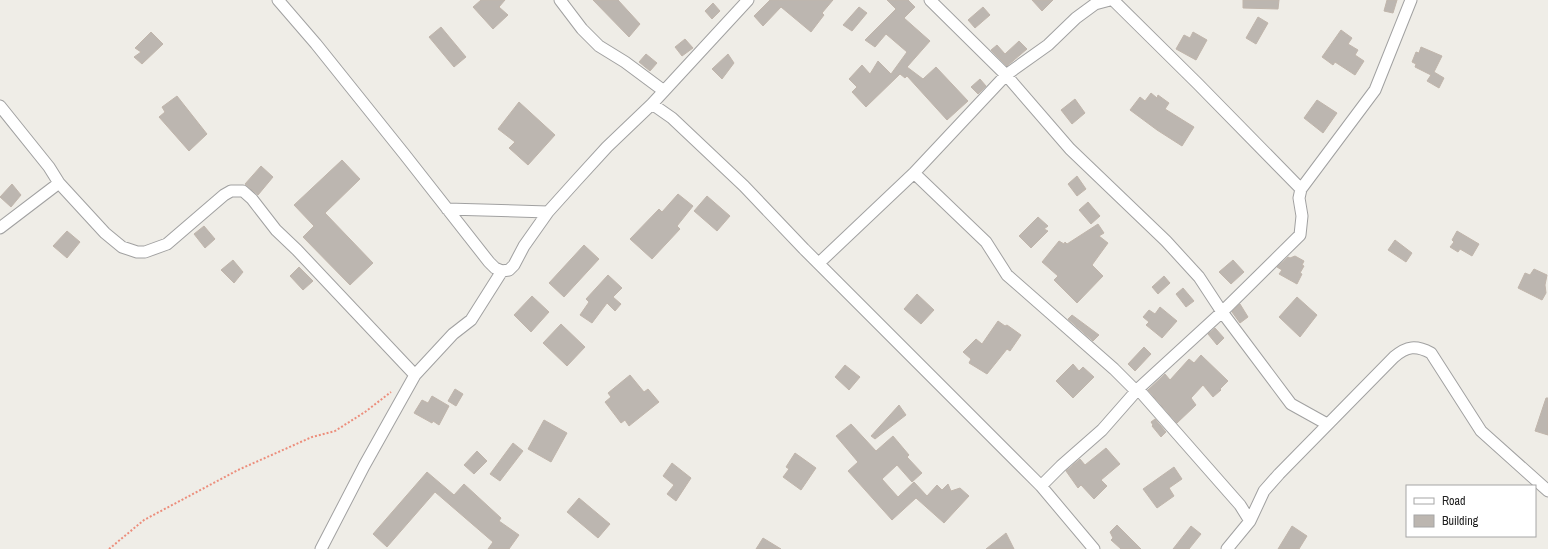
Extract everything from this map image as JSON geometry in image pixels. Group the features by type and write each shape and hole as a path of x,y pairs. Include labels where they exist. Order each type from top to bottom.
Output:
{"street":[{"path":"278,0 335,67 489,262 495,268 502,270 509,270 514,265 524,246 548,212 607,147 652,104 748,0"},
{"path":"560,0 582,29 599,46 630,66 664,91"},
{"path":"930,0 1006,75 1070,149 1171,246 1199,277 1222,312 1291,404 1327,424"},
{"path":"818,264 914,173 1006,75 1048,45 1076,18 1088,9 1095,4 1110,0"},
{"path":"1113,0 1301,189"},
{"path":"1041,486 1061,466 1102,430 1137,390 1222,312 1300,235 1302,216 1299,198 1301,189 1375,90 1411,0"},
{"path":"652,104 672,118 744,186 818,264 1041,486 1087,546"},
{"path":"0,106 49,167 59,183 105,233 122,247 137,252 145,252 167,244 224,195 231,191 243,191 252,199 276,230 297,250 415,375"},
{"path":"914,173 986,242 1007,275 1137,390 1240,505 1250,521"},
{"path":"0,228 59,183"},
{"path":"447,209 548,212"},
{"path":"321,549 364,466 415,375 453,334 471,320 502,270"},
{"path":"1227,549 1250,521 1264,491 1327,424 1394,357 1403,350 1419,348 1431,353 1481,431 1548,491"}],"path":[{"path":"109,549 151,517 238,470 312,436 336,431 396,389"}],"building":[{"path":"481,0 505,0 499,7 508,15 493,29 473,7"},
{"path":"593,0 618,0 640,24 629,37"},
{"path":"770,0 833,0 822,13 824,15 811,32 781,7 763,26 754,16"},
{"path":"887,0 908,0 915,7 904,18 930,41 907,67 923,79 936,67 968,101 947,120 907,76 905,78 900,74 866,107 852,92 857,87 849,79 862,65 870,74 878,61 891,74 907,52 886,34 875,47 865,40 896,9"},
{"path":"1032,0 1053,0 1042,11"},
{"path":"1243,0 1279,0 1278,9 1243,8"},
{"path":"1387,0 1397,0 1393,13 1384,11"},
{"path":"713,3 720,11 712,19 705,11"},
{"path":"859,7 867,13 852,31 843,25"},
{"path":"983,7 990,15 975,28 968,20"},
{"path":"1258,17 1268,23 1256,44 1246,38"},
{"path":"441,27 466,57 454,67 429,37"},
{"path":"1341,30 1352,38 1348,44 1358,50 1355,55 1364,61 1355,75 1335,62 1333,65 1322,57"},
{"path":"151,32 163,44 142,64 134,57 141,52 135,48"},
{"path":"1193,32 1207,40 1196,60 1176,49 1184,35 1190,38"},
{"path":"685,39 693,48 682,56 675,47"},
{"path":"1019,41 1027,49 1007,66 991,50 997,45 1005,54"},
{"path":"1421,47 1442,56 1434,72 1444,78 1439,88 1427,81 1431,75 1415,67 1416,64 1412,62 1416,52 1419,53"},
{"path":"646,54 657,63 650,71 639,62"},
{"path":"728,54 734,63 722,79 712,69"},
{"path":"980,79 986,86 978,94 971,87"},
{"path":"1151,93 1157,98 1158,95 1169,103 1165,109 1194,127 1182,146 1130,110 1140,97 1145,101"},
{"path":"177,96 207,134 189,151 159,117 165,112 162,107"},
{"path":"1075,99 1085,113 1072,124 1061,110"},
{"path":"1317,100 1337,113 1323,133 1304,118"},
{"path":"519,102 555,135 528,165 509,148 515,142 498,129"},
{"path":"342,160 360,179 325,213 373,263 350,285 303,237 314,226 294,205"},
{"path":"261,166 273,177 258,195 245,184"},
{"path":"1077,176 1086,189 1077,196 1068,184"},
{"path":"12,184 21,195 11,207 0,197"},
{"path":"678,194 693,206 677,226 680,229 652,259 630,239 659,209 662,212"},
{"path":"707,196 730,216 717,231 694,211"},
{"path":"1088,202 1100,216 1091,224 1079,210"},
{"path":"1038,217 1048,226 1044,229 1048,231 1031,248 1019,236"},
{"path":"1098,224 1104,233 1099,236 1108,243 1092,265 1103,276 1077,303 1054,280 1058,276 1042,262 1059,241 1067,244"},
{"path":"204,226 215,239 205,248 194,234"},
{"path":"67,231 80,242 67,258 53,246"},
{"path":"1457,231 1479,244 1472,256 1460,249 1458,252 1450,247 1454,242 1452,240"},
{"path":"1395,240 1412,253 1406,262 1388,250"},
{"path":"584,245 599,259 564,297 549,283"},
{"path":"1295,256 1304,261 1302,265 1304,266 1300,273 1302,274 1297,284 1279,274 1282,270 1277,267 1288,257 1290,258"},
{"path":"233,260 243,272 234,283 221,270"},
{"path":"1233,260 1244,272 1231,284 1219,272"},
{"path":"299,267 313,281 303,290 290,276"},
{"path":"1534,269 1547,275 1545,285 1546,293 1542,300 1518,288 1525,273 1530,275"},
{"path":"608,275 622,288 613,297 621,304 615,311 607,303 592,323 580,315 589,302 586,299"},
{"path":"1164,276 1170,283 1158,294 1152,287"},
{"path":"1183,288 1194,301 1186,307 1176,294"},
{"path":"917,294 934,310 921,324 904,309"},
{"path":"532,296 549,312 531,332 514,315"},
{"path":"1297,297 1317,315 1300,337 1279,317"},
{"path":"1240,304 1248,317 1240,323 1232,312"},
{"path":"1160,307 1177,321 1162,338 1146,325 1149,322 1143,317 1149,310 1155,314"},
{"path":"1072,315 1099,335 1093,341 1068,319"},
{"path":"998,321 1005,326 1007,325 1021,335 1010,351 1007,349 987,374 969,363 971,359 963,352 976,339 982,344"},
{"path":"561,324 585,347 567,366 543,343"},
{"path":"1215,328 1224,338 1217,345 1208,334"},
{"path":"1144,347 1151,354 1135,371 1128,364"},
{"path":"1201,355 1228,381 1213,397 1203,385 1191,398 1196,405 1177,423 1148,390 1165,374 1170,380 1189,359 1194,363"},
{"path":"1073,364 1079,371 1083,367 1094,377 1073,398 1056,381"},
{"path":"845,365 860,377 849,390 835,377"},
{"path":"630,375 644,392 648,389 659,402 629,426 625,420 621,423 605,402 611,397 608,393"},
{"path":"455,389 463,394 456,406 448,401"},
{"path":"432,396 449,406 439,425 433,421 432,423 414,413 422,400 428,403"},
{"path":"1546,398 1548,398 1548,435 1535,431"},
{"path":"899,405 906,415 875,439 871,436"},
{"path":"1155,419 1166,432 1161,437 1152,426 1153,425 1151,422"},
{"path":"544,420 567,433 551,462 528,449"},
{"path":"851,424 876,451 893,436 909,455 907,457 922,473 912,482 897,465 882,479 898,497 914,482 927,496 937,485 942,490 948,484 951,491 960,488 969,496 944,523 916,498 892,520 848,471 858,462 836,436"},
{"path":"513,443 523,451 500,481 490,474"},
{"path":"1106,448 1120,464 1101,480 1107,486 1094,499 1081,485 1078,488 1066,471 1080,459 1085,465"},
{"path":"477,451 487,461 474,474 464,465"},
{"path":"795,453 816,468 801,490 783,477 789,469 786,467"},
{"path":"672,463 691,478 676,501 667,494 674,485 663,476"},
{"path":"1174,467 1182,479 1169,488 1174,496 1157,508 1143,489"},
{"path":"427,472 454,495 464,484 501,518 499,521 519,535 509,549 488,549 493,542 435,492 387,547 373,534"},
{"path":"579,498 610,524 598,538 567,512"},
{"path":"1117,525 1141,549 1121,549 1111,540 1113,538 1110,532"},
{"path":"1191,526 1201,534 1189,549 1173,549"},
{"path":"1292,526 1307,536 1299,549 1278,549"},
{"path":"1006,533 1014,549 986,549"},
{"path":"763,538 781,549 756,549"}]}
